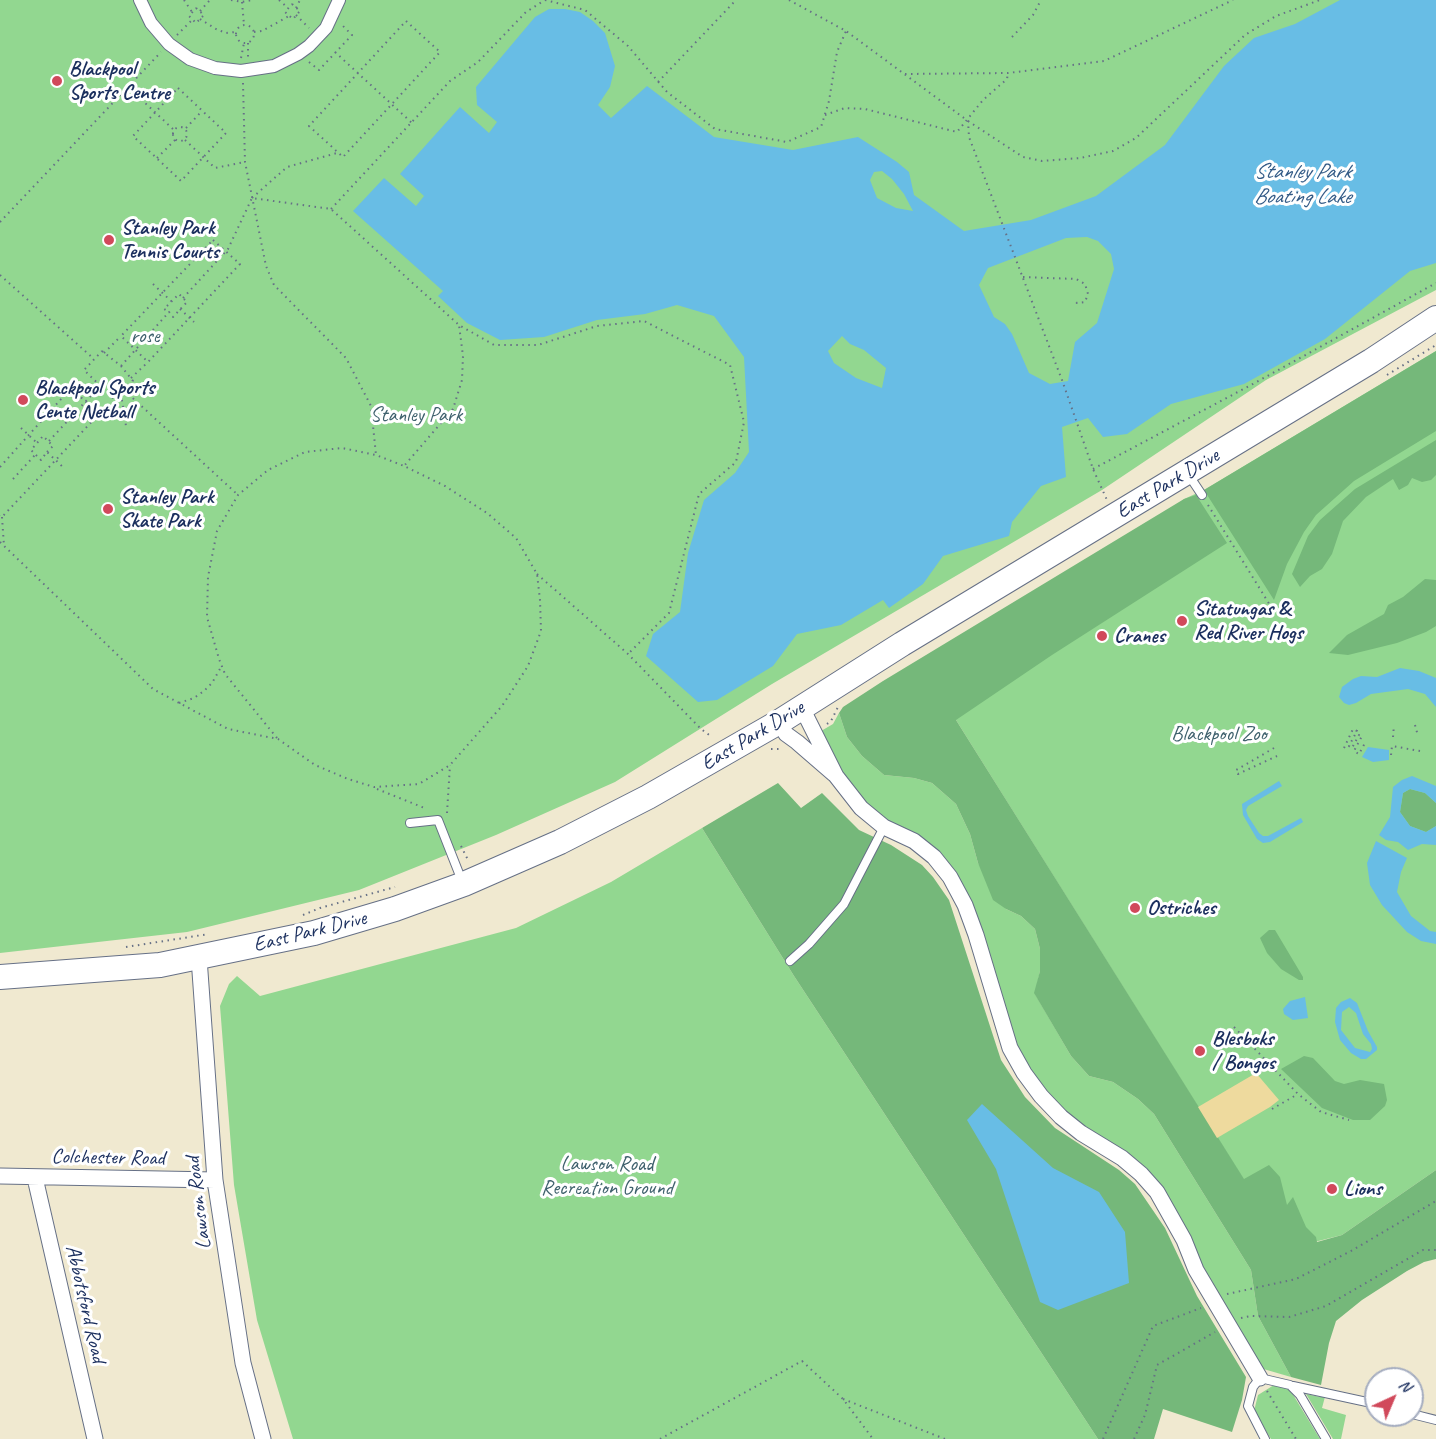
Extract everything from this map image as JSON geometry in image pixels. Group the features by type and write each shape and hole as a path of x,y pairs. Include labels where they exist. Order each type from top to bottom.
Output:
{"main road":[{"name":"East Park Drive","path":"0,977 160,965 315,933 395,909 464,884 578,834 688,775 802,708 1112,510 1188,472 1371,361 1436,318"}],"street":[{"path":"140,0 151,23 169,44 190,59 215,68 243,71 274,66 303,50 326,28 339,0"},
{"path":"802,708 836,776 861,808 884,827 914,841 934,857 950,877 965,905 976,934 1010,1048 1024,1073 1061,1117 1122,1158 1157,1192 1172,1217 1196,1270 1260,1378"},
{"path":"778,722 786,734 836,776"},
{"name":"Lawson Road","path":"199,958 215,1180 243,1363 263,1439"},
{"name":"Colchester Road","path":"0,1176 215,1180"},
{"name":"Abbotsford Road","path":"35,1178 95,1439"}],"lane":[{"path":"1188,472 1202,495"},
{"path":"410,823 438,820 464,884"},
{"path":"790,961 809,944 844,904 884,827"},
{"path":"1265,1439 1248,1406 1253,1387 1260,1378 1364,1401"},
{"path":"1290,1385 1300,1395 1326,1439"}],"path":[{"path":"184,0 192,12"},
{"path":"200,12 210,0"},
{"path":"231,0 242,2 252,0"},
{"path":"279,0 288,8"},
{"path":"296,8 300,0"},
{"path":"331,209 450,81 478,62 526,12 545,0 585,10 628,46 667,92 715,129 787,142 821,127 829,101 837,52 846,31"},
{"path":"658,82 736,0"},
{"path":"789,0 846,31 968,121 1023,157 1042,161 1080,158 1113,151 1136,138 1245,35 1276,16 1320,0"},
{"path":"1012,37 1033,15 1041,0"},
{"path":"904,74 1008,73 1104,61 1233,0"},
{"path":"242,2 244,25"},
{"path":"292,4 300,12 292,19 285,12 288,8 292,4"},
{"path":"196,8 204,15 196,23 189,16 192,12 196,8"},
{"path":"296,15 309,28"},
{"path":"254,32 262,31 289,16"},
{"path":"179,33 193,19"},
{"path":"200,19 226,33 236,33"},
{"path":"406,21 440,52 392,104 343,158 309,126 406,21"},
{"path":"244,43 237,38 236,33 239,27 244,25 250,27 254,32"},
{"path":"244,43 252,40 254,32"},
{"path":"319,70 352,34"},
{"path":"241,57 244,43"},
{"path":"0,222 169,44"},
{"path":"335,52 412,123"},
{"path":"243,71 245,162 266,266 274,285 346,358 371,406 376,455"},
{"path":"825,115 845,108 865,109 957,132 983,100 1007,79 1008,73"},
{"path":"128,87 174,130"},
{"path":"178,88 226,133 181,181 133,136 156,112 178,88"},
{"path":"185,129 202,111"},
{"path":"968,121 969,136 1062,380 1093,469 1112,510"},
{"path":"174,140 172,135 174,130 181,127 185,129"},
{"path":"185,129 187,136 185,140"},
{"path":"157,158 174,140"},
{"path":"174,140 180,142 185,140"},
{"path":"185,140 215,168 245,162"},
{"path":"183,298 226,252 252,198 287,167 337,153"},
{"path":"252,198 331,209 459,326 494,345 538,345 597,326 644,321 730,365 744,422 736,462 699,494 669,613 628,654"},
{"path":"104,353 213,240 240,264 148,362 130,378"},
{"path":"0,274 94,359"},
{"path":"1023,277 1076,279 1085,284 1088,294 1085,302 1077,303 1073,299"},
{"path":"1093,469 1436,283"},
{"path":"153,284 171,301"},
{"path":"179,294 187,302 173,317 164,309 171,301 179,294"},
{"path":"180,309 194,322"},
{"path":"121,366 169,312"},
{"path":"404,466 453,409 462,380 463,356 459,326"},
{"path":"121,336 148,362"},
{"path":"102,351 104,353 121,366 133,381 115,400 84,370 102,351"},
{"path":"49,441 100,386"},
{"path":"0,467 71,388 99,414 1,516 4,546"},
{"path":"124,390 238,495"},
{"path":"121,394 126,426"},
{"path":"21,428 37,443"},
{"path":"44,436 53,446 41,460 31,450 37,443 44,436"},
{"path":"426,809 315,765 278,739 221,667 207,617 208,577 217,531 238,495 268,470 305,452 342,448 376,455 445,486 487,513 516,538 537,574 628,654 701,729 712,736"},
{"path":"47,452 64,468"},
{"path":"13,479 35,455"},
{"path":"1202,495 1273,610"},
{"path":"0,543 153,689 228,729 278,739"},
{"path":"374,787 418,784 450,765 502,706 528,666 541,631 537,574"},
{"path":"179,703 194,698 204,691 212,683 221,667"},
{"path":"1394,725 1394,738"},
{"path":"1415,725 1418,736"},
{"path":"1354,751 1362,736 1359,735 1352,748 1349,746 1357,731 1353,729 1344,747 1359,754 1366,741"},
{"path":"1391,755 1392,746 1420,751"},
{"path":"1274,748 1236,770 1239,774 1277,756"},
{"path":"447,817 450,765"},
{"name":"East Park Drive","path":"302,915 398,887"},
{"path":"123,948 214,933"},
{"path":"1233,1027 1298,1094 1321,1112 1349,1120"},
{"path":"1260,1072 1269,1064"},
{"path":"1272,1109 1298,1094"},
{"path":"1103,1439 1153,1326 1193,1312 1238,1291 1296,1279 1351,1251 1436,1201"},
{"path":"1134,1439 1145,1415 1157,1365 1241,1318 1289,1317 1326,1306 1423,1250 1436,1250"},
{"path":"660,1439 802,1361 843,1399 873,1439"},
{"path":"1260,1378 1296,1439"},
{"path":"843,1399 945,1439"}],"green space":[{"name":"Stanley Park","path":"0,0 1436,0 1436,290 1266,380 1102,490 772,684 615,782 496,835 359,890 187,932 0,953"},
{"name":"Blackpool Zoo","path":"1436,351 1436,1170 1342,1235 1287,1249 956,720 943,716 1184,499 1204,490"},
{"path":"1436,351 1436,431 1354,481 1316,515 1287,564 1274,600 1204,490"},
{"path":"1436,440 1436,475 1431,480 1422,482 1412,478 1408,485 1399,490 1393,479 1366,497 1343,521 1332,554 1322,569 1310,576 1300,587 1292,574 1308,536 1320,520 1355,489"},
{"path":"1196,495 1227,543 1052,655 956,720 1244,1179 1269,1165 1280,1177 1287,1205 1293,1197 1306,1227 1316,1237 1317,1242 1342,1235 1436,1170 1436,1259 1424,1262 1407,1271 1362,1300 1336,1321 1321,1385 1291,1377 1258,1316 1251,1270 1154,1114 1138,1099 1113,1082 1089,1076 1071,1056 1034,993 1040,971 1040,949 1035,929 1021,916 993,900 978,863 970,834 956,804 932,783 914,778 884,775 862,756 847,737 839,713 843,707 883,681 1184,499"},
{"path":"1425,579 1436,580 1436,626 1397,643 1348,655 1329,653 1347,635 1384,614 1388,605 1403,597"},
{"path":"839,713 847,737 862,756 884,775 914,778 932,783 956,804 970,834 978,863 1006,909 1021,916 1035,929 1040,949 1040,971 1035,994 1071,1056 1089,1076 1113,1082 1138,1099 1154,1114 1251,1270 1258,1316 1291,1377 1260,1368 1157,1192 1081,1133 1024,1073 950,877 861,808 816,734 833,724"},
{"path":"778,783 801,808 822,793 859,830 891,845 922,865 933,877 949,900 1001,1060 1025,1097 1055,1128 1119,1170 1135,1184 1165,1228 1197,1296 1246,1377 1232,1432 1163,1409 1154,1439 1098,1439 794,976 702,828"},
{"path":"1410,789 1425,793 1436,803 1436,826 1426,832 1410,826 1400,812 1403,793"},
{"name":"Lawson Road Recreation Ground","path":"702,828 794,976 1098,1439 293,1439 257,1320 234,1185 220,1006 229,984 237,976 260,996 516,928 611,882"},
{"path":"1269,930 1275,930 1303,980 1281,969 1267,953 1260,938"},
{"path":"1304,1056 1313,1058 1335,1081 1344,1084 1360,1080 1384,1084 1387,1100 1385,1106 1370,1120 1353,1120 1322,1108 1281,1069"},
{"path":"1274,1385 1289,1388 1320,1439 1271,1439 1254,1411 1258,1395"},
{"path":"1326,1393 1322,1408 1346,1415 1341,1439 1333,1439 1306,1394 1320,1397"}],"sand":[{"path":"1256,1073 1279,1100 1217,1138 1198,1107"}],"water":[{"name":"Stanley Park Boating Lake","path":"1340,0 1436,0 1436,263 1410,271 1325,339 1244,384 1171,404 1127,434 1103,437 1088,418 1062,427 1066,477 1041,486 1012,522 1009,536 943,556 923,584 889,608 883,600 841,625 797,634 773,666 717,700 698,702 646,656 653,634 680,612 688,553 704,500 735,473 749,452 744,357 714,316 677,305 645,314 597,320 544,337 500,340 467,323 438,296 443,291 353,211 384,178 416,206 424,196 400,174 460,107 489,133 497,122 477,105 476,87 535,17 549,9 580,12 605,33 615,66 610,87 598,105 611,118 647,86 714,137 793,150 858,137 909,172 914,195 964,231 1031,220 1096,196 1165,145 1224,66 1254,38 1295,24","holes":["882,171 904,194 913,211 896,208 877,198 870,180 874,172","1087,237 1098,241 1111,254 1114,269 1097,323 1075,342 1068,381 1050,384 1029,373 1012,334 1005,324 994,317 979,285 988,268 1066,238","842,336 850,344 864,350 886,368 882,388 856,378 834,363 828,351"]},
{"path":"1400,668 1419,671 1436,678 1436,707 1425,694 1408,689 1371,694 1349,705 1339,697 1342,687 1353,679 1361,676 1377,677"},
{"path":"1368,747 1389,750 1389,760 1373,762 1362,757"},
{"path":"1412,776 1436,786 1436,803 1425,793 1410,789 1403,793 1400,812 1410,826 1426,832 1436,826 1436,845 1422,844 1408,850 1398,842 1386,840 1379,835 1390,817 1393,787"},
{"path":"1279,781 1282,786 1248,806 1246,810 1248,816 1263,836 1268,836 1301,818 1303,822 1270,842 1263,843 1257,839 1243,815 1242,804"},
{"path":"1376,841 1407,858 1401,872 1397,892 1411,916 1430,931 1436,932 1436,944 1421,941 1407,932 1382,905 1370,885 1367,863"},
{"path":"1305,997 1308,1018 1293,1020 1284,1014 1283,1009 1290,1001"},
{"path":"1350,998 1357,1003 1377,1047 1377,1050 1366,1059 1361,1059 1351,1053 1340,1040 1335,1022 1336,1008 1341,1002","holes":["1349,1007 1356,1013 1363,1034 1371,1044 1370,1052 1355,1048 1341,1030 1342,1012"]},
{"path":"982,1104 1053,1168 1099,1192 1125,1232 1129,1283 1058,1310 1040,1302 996,1169 967,1120"}],"place":[{"name":"Blackpool Sports Centre","path":"57,81"},
{"name":"Stanley Park Tennis Courts","path":"109,240"},
{"name":"Blackpool Sports Cente Netball","path":"23,400"},
{"name":"Stanley Park Skate Park","path":"108,509"},
{"name":"Sitatungas & Red River Hogs","path":"1182,621"},
{"name":"Cranes","path":"1102,636"},
{"name":"Ostriches","path":"1135,908"},
{"name":"Blesboks / Bongos","path":"1200,1051"},
{"name":"Lions","path":"1332,1189"}],"park label":[{"name":"rose","path":"145,336"}]}
